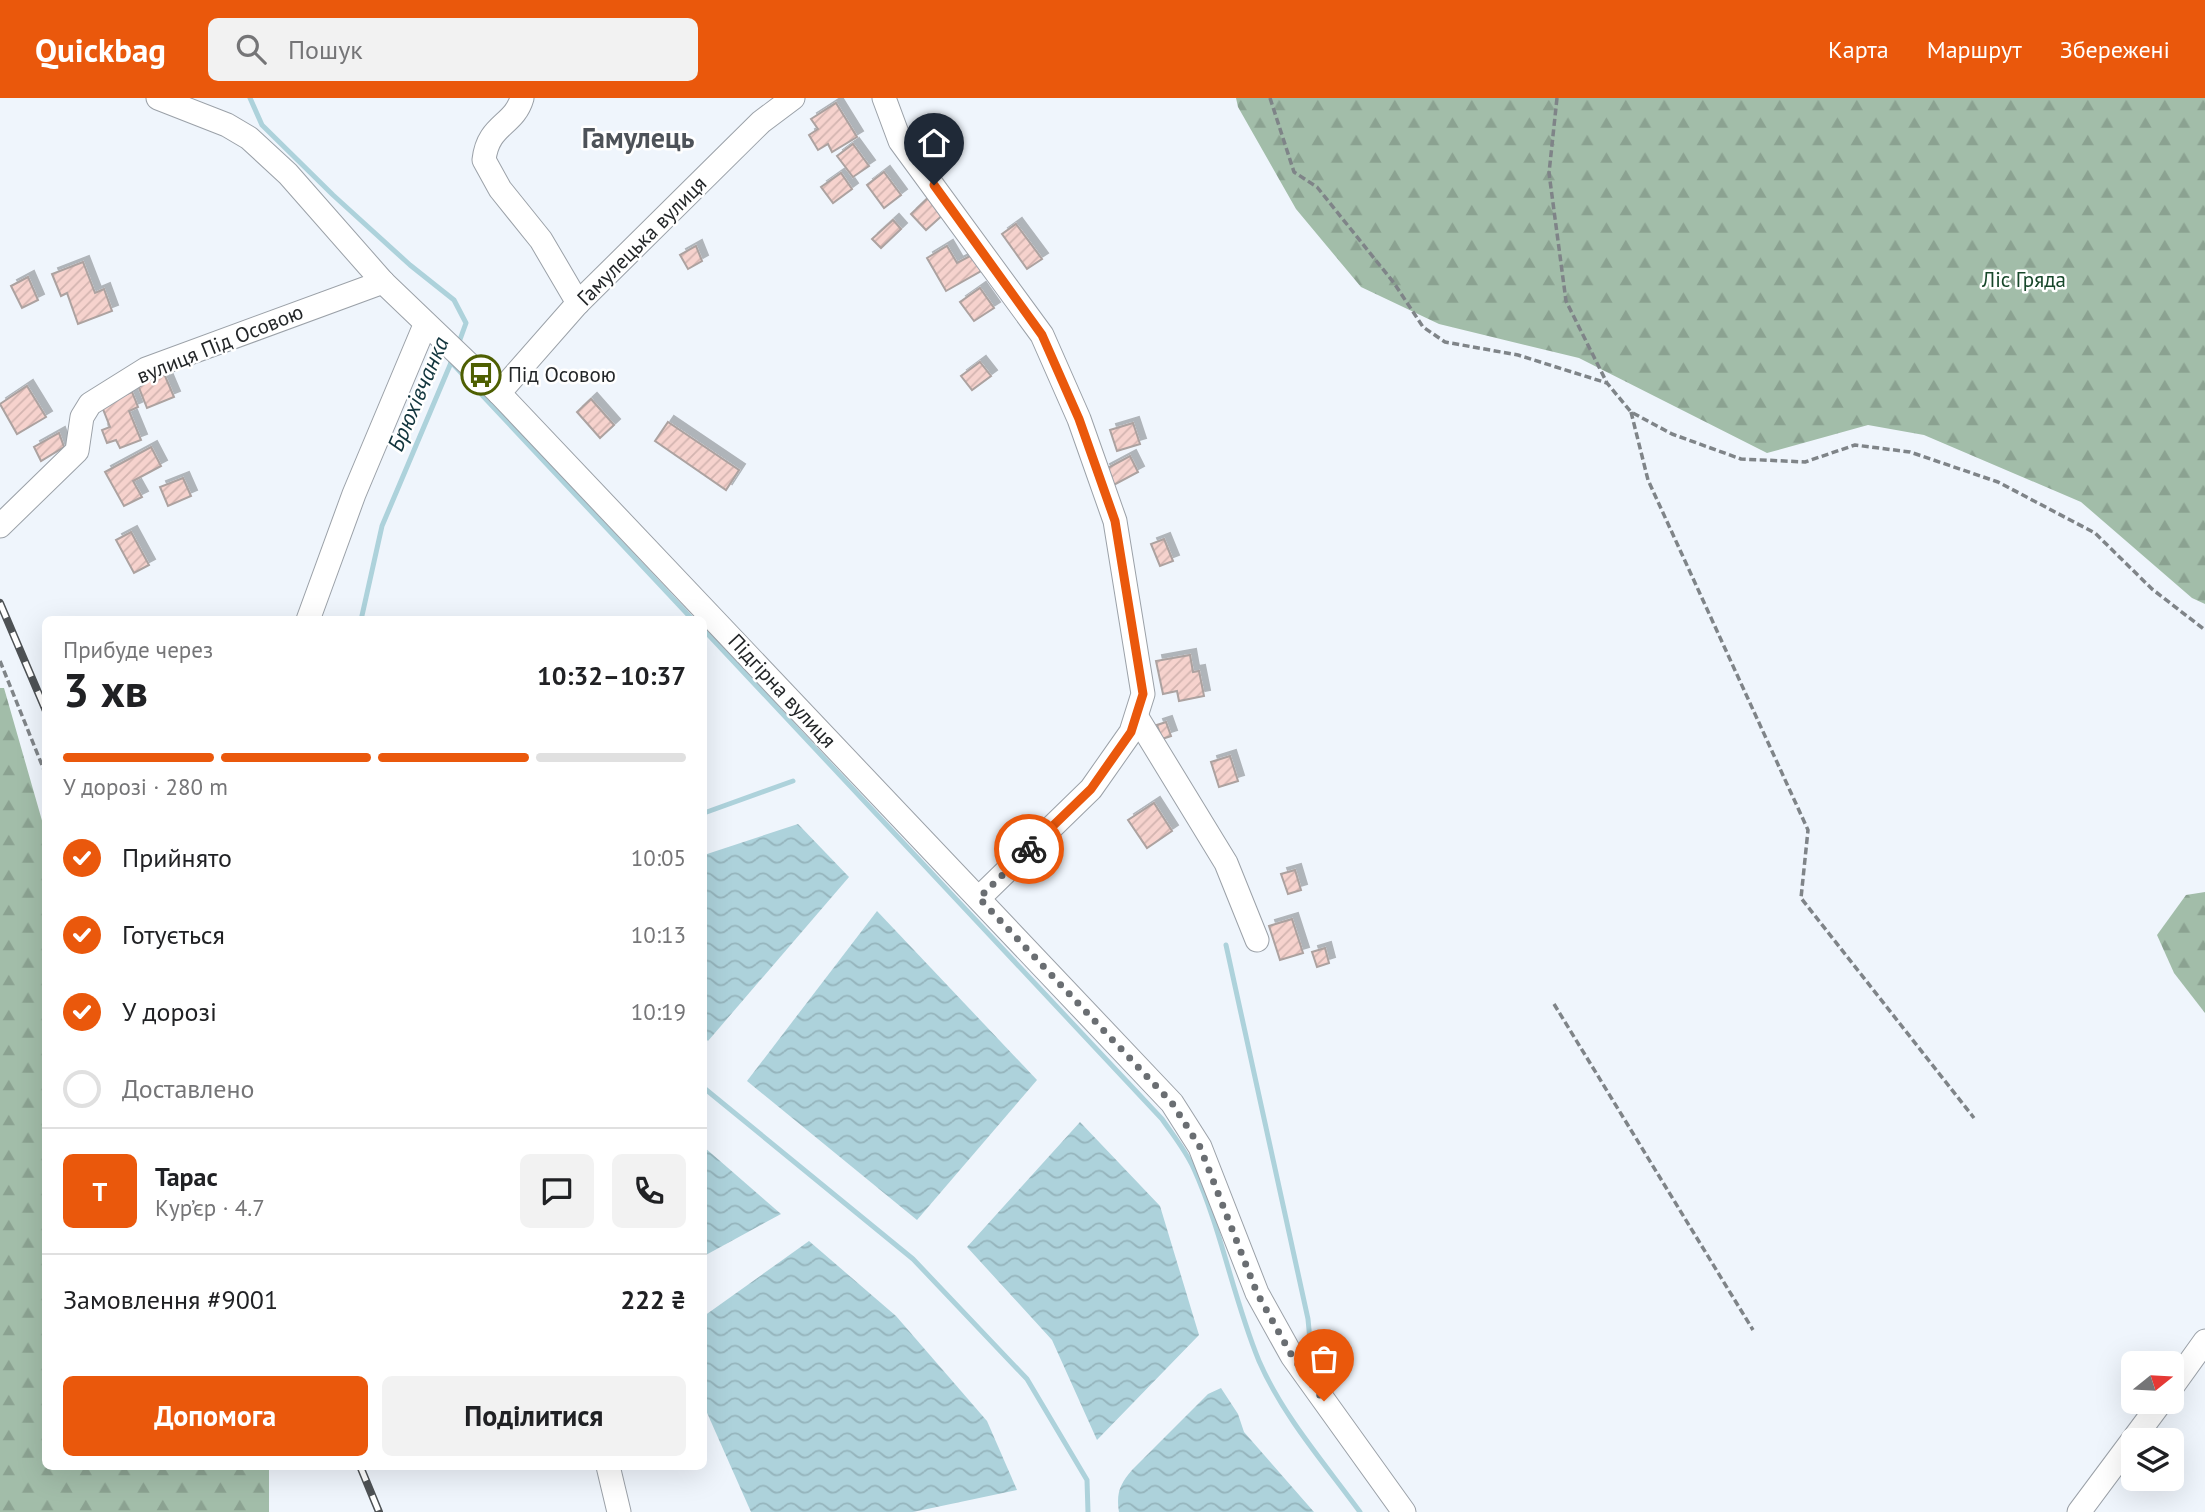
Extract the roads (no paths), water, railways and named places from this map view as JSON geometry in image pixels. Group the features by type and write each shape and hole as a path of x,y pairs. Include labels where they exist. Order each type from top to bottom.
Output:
{"street":[{"path":"158,98 227,124 249,138 288,174 383,282 433,332 354,494 309,616"},
{"path":"522,98 518,109 492,133 484,160 500,190 541,240 578,303"},
{"name":"Гамулецька вулиця","path":"499,393 578,303 761,122 793,98"},
{"path":"884,98 900,141 1042,335 1079,419 1115,521 1143,694 1138,719 1091,789 979,898"},
{"name":"вулиця Під Осовою","path":"0,526 76,452 82,417 90,404 146,369 383,282"},
{"name":"Підгірна вулиця","path":"433,332 499,393 1172,1103 1200,1147 1257,1293 1292,1356 1404,1512"},
{"path":"1138,719 1226,863 1258,940"},
{"path":"2184,1370 2205,1341"},
{"path":"2079,1512 2152,1414"},
{"path":"609,1470 618,1507"}],"water":[{"path":"798,824 849,877 708,1041 707,1040 707,854"},
{"path":"877,911 1037,1080 917,1220 747,1081"},
{"path":"1080,1122 1160,1206 1199,1335 1097,1440 1052,1340 967,1247"},
{"path":"707,1150 781,1214 707,1254"},
{"path":"809,1241 896,1316 987,1421 1017,1490 913,1512 751,1512 707,1413 707,1314"},
{"path":"1221,1388 1238,1414 1244,1432 1314,1512 1119,1512 1120,1489 1132,1470 1208,1394"}],"waterway":[{"name":"Брюхівчанка","path":"250,98 262,125 333,195 410,265 454,300 466,323 458,345"},
{"name":"Брюхівчанка","path":"362,616 382,526 453,358"},
{"path":"451,362 689,616"},
{"path":"707,633 1162,1119 1187,1156 1204,1192 1250,1337 1269,1381 1305,1439 1360,1512"},
{"path":"707,812 793,781"},
{"path":"1226,945 1308,1319 1311,1351"},
{"path":"707,1090 913,1259 1027,1379 1087,1480 1088,1512"}],"railway":[{"path":"0,603 42,702"},
{"path":"362,1470 379,1512"}],"place":[{"name":"Під Осовою","path":"481,375"}],"district":[{"name":"Гамулець","path":"638,138"}],"park label":[{"name":"Ліс Гряда","path":"2024,280"}]}
